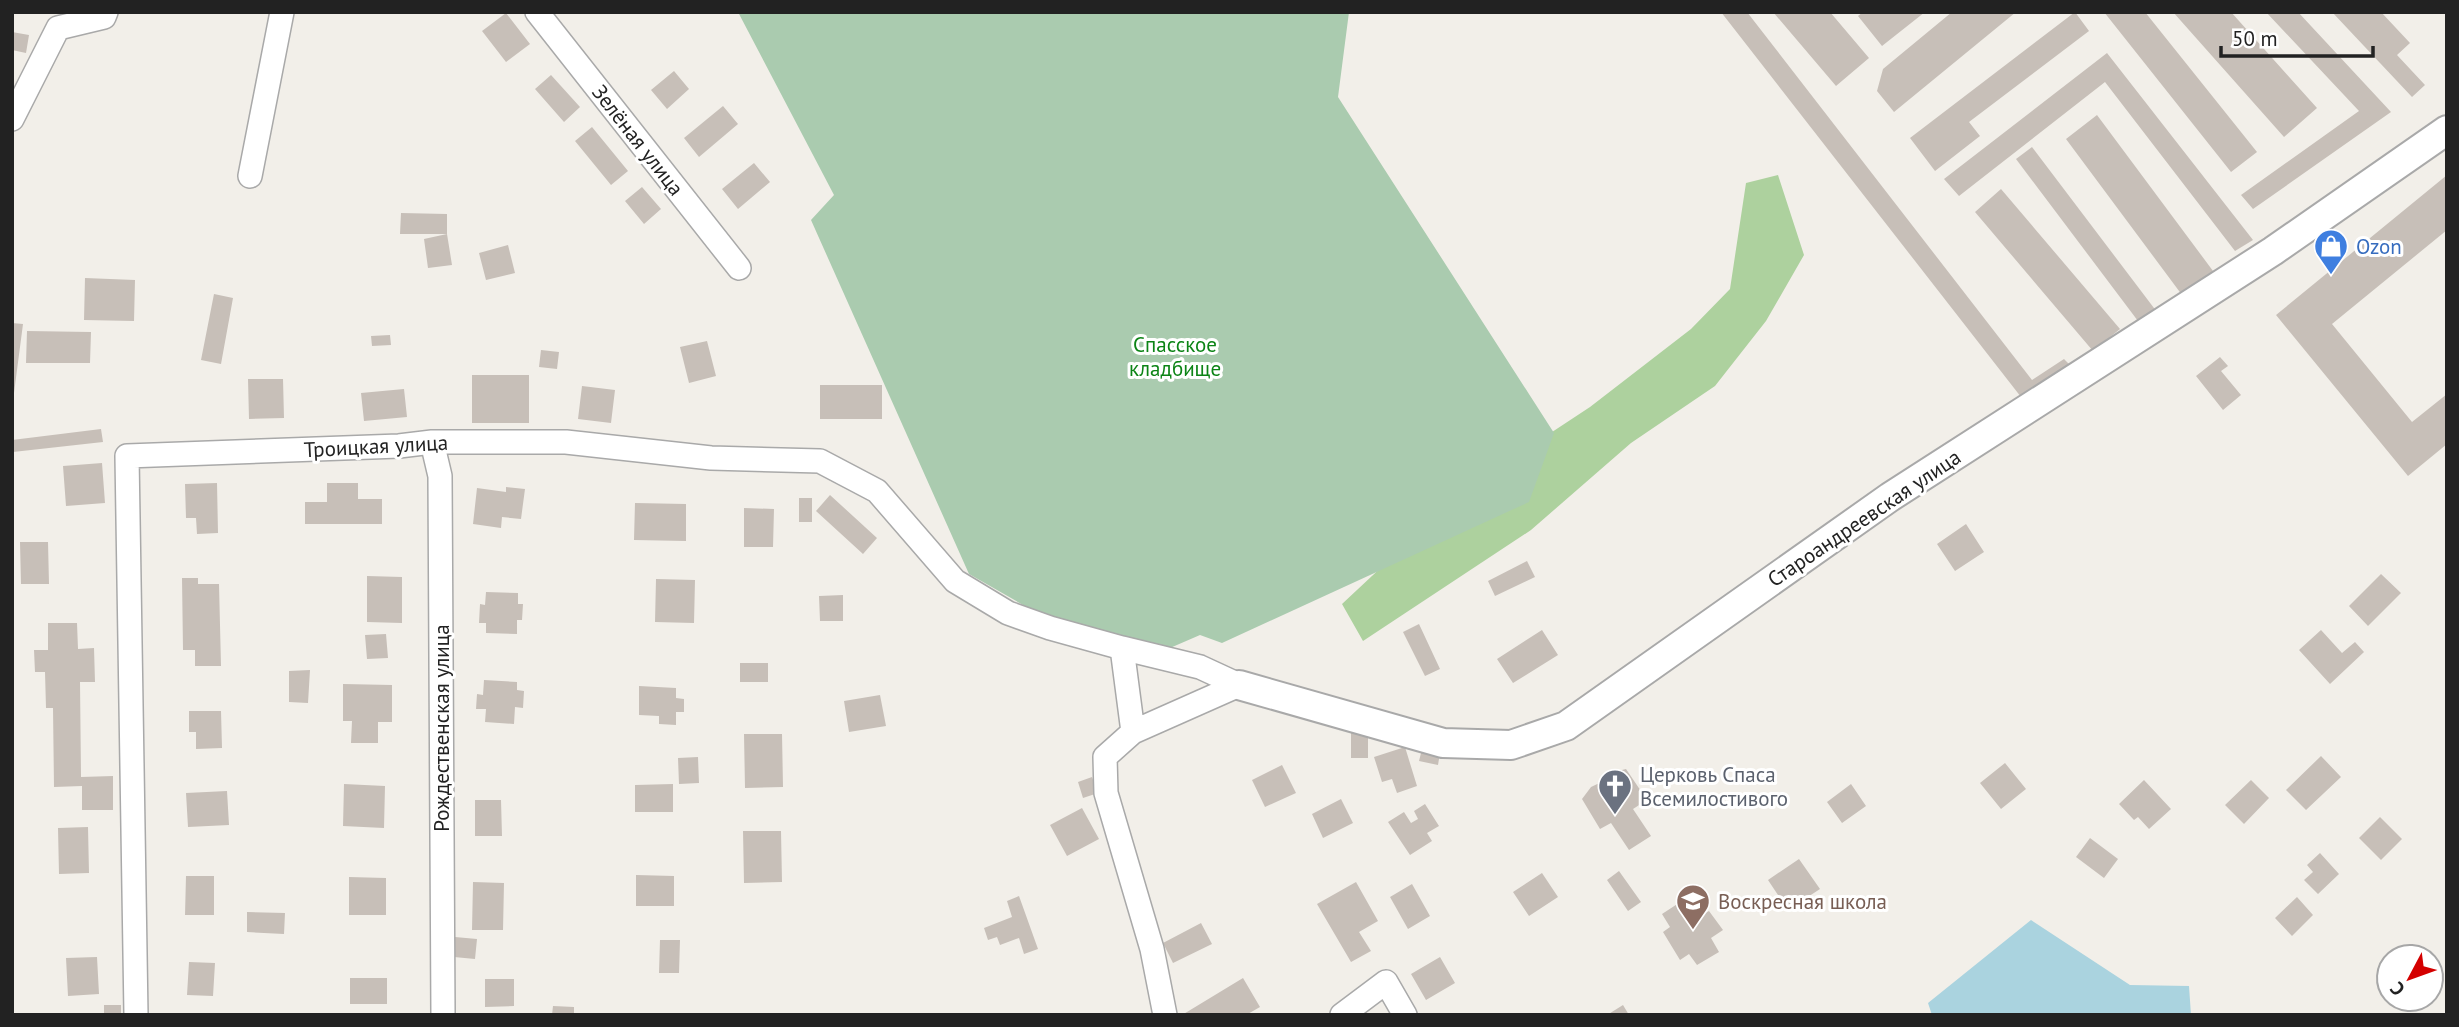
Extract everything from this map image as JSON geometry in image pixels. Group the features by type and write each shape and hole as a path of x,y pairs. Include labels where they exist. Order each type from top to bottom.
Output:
{"street":[{"path":"12,119 58,28 104,17 106,12"},
{"path":"250,176 282,12"},
{"name":"Зелёная улица","path":"537,12 738,268"},
{"name":"Староандреевская улица","path":"1240,685 1443,743 1511,745 1566,726 1890,497 2273,251 2447,130"},
{"name":"Троицкая улица","path":"136,1015 127,456 399,446 432,442 566,442 711,458 820,461 877,491 955,581 1008,613 1050,628 1200,667 1240,685"},
{"name":"Рождественская улица","path":"432,442 440,475 443,1015"},
{"path":"1122,648 1133,732"},
{"path":"1165,1015 1152,949 1106,793 1105,757 1133,732 1240,685"},
{"path":"1342,1015 1386,982 1405,1015"}],"green space":[{"name":"Спасское кладбище","path":"738,12 1349,12 1338,97 1554,433 1529,502 1222,643 1200,635 1170,648 1058,625 969,574 811,220 834,195"},
{"path":"1778,175 1804,255 1766,321 1715,386 1631,443 1531,530 1363,641 1342,604 1464,490 1590,407 1691,329 1730,289 1746,183"}],"water":[{"path":"2031,920 2130,985 2189,986 2191,1015 1932,1015 1928,1003"}],"building":[{"path":"1721,12 1747,12 2032,380 2064,359 2077,372 2028,406"},
{"path":"1773,12 1830,12 1869,58 1836,86"},
{"path":"1863,12 1925,12 1882,46 1858,16"},
{"path":"1952,12 2016,12 1894,112 1877,91 1883,69"},
{"path":"2075,12 2089,31 1969,122 1980,136 1935,171 1910,138"},
{"path":"2104,12 2145,12 2257,152 2231,172"},
{"path":"2173,12 2231,12 2317,108 2284,137"},
{"path":"2266,12 2298,12 2391,112 2253,209 2241,195 2359,111"},
{"path":"2332,12 2381,12 2410,43 2397,55 2425,85 2412,97"},
{"path":"506,13 530,44 506,62 482,31"},
{"path":"12,32 29,35 26,53 12,50"},
{"path":"2107,53 2253,240 2235,251 2105,82 1959,196 1944,179"},
{"path":"674,71 689,89 667,109 651,90"},
{"path":"551,75 580,107 564,122 535,89"},
{"path":"723,106 738,124 699,157 684,138"},
{"path":"2097,115 2216,275 2185,299 2066,139"},
{"path":"592,127 628,171 611,185 575,141"},
{"path":"2032,147 2160,316 2144,329 2016,159"},
{"path":"754,163 770,182 738,209 722,189"},
{"path":"2447,175 2447,230 2332,324 2412,422 2447,394 2447,444 2408,476 2276,315"},
{"path":"642,187 661,209 644,224 625,201"},
{"path":"2001,189 2120,329 2093,351 1975,212"},
{"path":"401,213 447,214 447,234 400,234"},
{"path":"447,234 452,265 428,268 424,239"},
{"path":"508,245 515,273 486,280 479,253"},
{"path":"85,278 135,280 134,321 84,320"},
{"path":"214,294 233,298 221,364 201,360"},
{"path":"12,323 23,324 14,393 12,392"},
{"path":"27,331 91,332 90,363 26,363"},
{"path":"390,335 391,345 372,346 371,336"},
{"path":"707,341 716,376 689,383 680,347"},
{"path":"541,350 559,352 557,369 539,367"},
{"path":"2220,357 2228,366 2221,371 2241,395 2223,410 2196,376"},
{"path":"472,375 529,375 529,423 472,423"},
{"path":"248,379 283,379 284,418 249,419"},
{"path":"820,385 882,385 882,419 820,419"},
{"path":"582,386 615,390 611,423 578,419"},
{"path":"404,389 407,417 364,421 361,393"},
{"path":"101,429 103,442 13,452 12,440"},
{"path":"102,463 105,503 66,506 63,466"},
{"path":"217,483 218,533 197,534 196,518 186,518 185,484"},
{"path":"327,483 358,483 358,499 382,499 382,524 305,524 305,502 327,502"},
{"path":"506,487 525,489 521,519 502,517 501,528 473,524 477,488 506,492"},
{"path":"830,495 877,538 863,554 816,511"},
{"path":"799,498 812,498 812,522 799,522"},
{"path":"635,503 686,504 686,541 634,540"},
{"path":"744,508 774,509 773,547 744,547"},
{"path":"1966,524 1984,552 1955,571 1937,544"},
{"path":"20,542 48,542 49,584 21,584"},
{"path":"1527,561 1535,577 1495,596 1488,581"},
{"path":"2381,574 2401,593 2368,626 2349,606"},
{"path":"367,576 402,577 402,623 367,622"},
{"path":"182,578 198,578 198,584 219,584 221,666 195,666 195,650 183,650"},
{"path":"656,579 695,580 694,623 655,622"},
{"path":"486,592 518,593 518,604 523,604 522,620 517,620 517,634 486,633 486,623 479,623 480,604 485,605"},
{"path":"843,595 843,621 820,621 819,596"},
{"path":"48,623 77,623 78,649 94,648 95,682 80,682 81,777 113,776 113,810 82,810 82,786 54,787 53,708 46,708 45,672 35,672 34,650 48,650"},
{"path":"1419,624 1440,669 1425,676 1403,632"},
{"path":"1542,630 1558,655 1513,683 1497,659"},
{"path":"2321,630 2342,653 2355,642 2364,652 2330,684 2299,650"},
{"path":"386,634 388,658 367,659 365,635"},
{"path":"740,663 768,663 768,682 740,682"},
{"path":"310,670 308,703 289,702 289,671"},
{"path":"484,680 517,682 517,690 524,691 523,708 515,707 514,724 485,722 486,709 476,709 477,694 483,695"},
{"path":"343,684 392,685 392,722 378,722 378,743 351,743 352,721 343,721"},
{"path":"639,686 676,688 676,698 684,699 684,712 676,712 676,725 659,724 659,716 639,715"},
{"path":"880,695 886,726 849,732 844,701"},
{"path":"189,711 221,711 222,748 196,749 196,732 189,732"},
{"path":"1351,732 1368,732 1368,758 1351,758"},
{"path":"744,734 782,734 783,787 745,788"},
{"path":"1405,747 1417,786 1397,793 1392,779 1382,782 1374,757"},
{"path":"1422,749 1440,753 1438,765 1419,761"},
{"path":"2321,756 2341,777 2306,810 2286,790"},
{"path":"698,757 699,783 679,784 678,758"},
{"path":"2005,763 2026,789 2001,809 1980,783"},
{"path":"1282,765 1296,793 1265,807 1252,780"},
{"name":"Церковь Спаса Всемилостивого","path":"1626,769 1647,800 1633,809 1651,836 1629,850 1611,823 1600,829 1582,799 1591,787 1610,778 1614,772"},
{"path":"1092,777 1098,793 1083,798 1078,782"},
{"path":"2144,780 2171,809 2149,829 2138,817 2134,820 2119,804"},
{"path":"2251,780 2269,798 2244,824 2225,805"},
{"path":"344,784 385,786 384,828 343,826"},
{"path":"673,784 673,812 635,812 635,785"},
{"path":"1851,784 1866,806 1842,823 1827,802"},
{"path":"227,791 229,825 188,827 186,793"},
{"path":"1341,799 1353,823 1323,838 1312,814"},
{"path":"475,800 501,800 502,836 475,836"},
{"path":"1425,804 1439,826 1427,833 1432,841 1410,855 1388,822 1404,812 1411,823 1418,819 1414,811"},
{"path":"1082,808 1099,839 1067,856 1050,825"},
{"path":"2380,817 2402,839 2381,860 2359,838"},
{"path":"88,827 89,873 59,874 58,828"},
{"path":"743,831 781,831 782,882 744,883"},
{"path":"2090,838 2118,859 2104,878 2076,857"},
{"path":"2320,853 2339,874 2318,894 2304,880 2313,872 2307,865"},
{"path":"1799,859 1820,889 1788,910 1768,880"},
{"path":"1619,871 1641,902 1628,911 1607,880"},
{"path":"1542,873 1558,897 1529,916 1513,892"},
{"path":"636,875 674,876 674,906 636,906"},
{"path":"186,876 214,876 214,915 185,915"},
{"path":"349,877 386,878 386,915 349,915"},
{"path":"473,882 504,883 503,930 472,930"},
{"path":"1356,882 1378,921 1359,932 1371,951 1351,962 1317,904"},
{"path":"1412,884 1430,916 1408,929 1390,897"},
{"path":"1019,896 1038,949 1024,954 1019,938 1000,945 997,937 988,940 984,928 1012,917 1007,901"},
{"path":"2297,897 2313,915 2292,936 2275,918"},
{"name":"Воскресная школа","path":"1685,899 1698,917 1709,911 1723,930 1711,938 1719,952 1697,965 1689,954 1680,960 1663,932 1670,927 1662,914"},
{"path":"247,912 285,913 284,934 247,932"},
{"path":"1201,923 1212,944 1173,963 1163,943"},
{"path":"455,937 477,939 475,959 454,957"},
{"path":"660,940 680,940 679,973 659,973"},
{"path":"97,957 99,994 68,996 66,958"},
{"path":"1440,957 1455,983 1426,1000 1411,974"},
{"path":"189,962 215,963 213,996 187,995"},
{"path":"350,978 387,978 387,1004 350,1004"},
{"path":"1243,978 1260,1007 1246,1015 1182,1015"},
{"path":"485,979 514,979 514,1006 485,1007"},
{"path":"104,1005 121,1005 121,1015 104,1015"},
{"path":"1623,1005 1629,1015 1607,1015"},
{"path":"553,1006 574,1007 574,1015 552,1015"}],"place":[{"name":"Ozon","path":"2331,276"},
{"name":"Церковь Спаса Всемилостивого","path":"1615,816"},
{"name":"Воскресная школа","path":"1693,931"}]}
